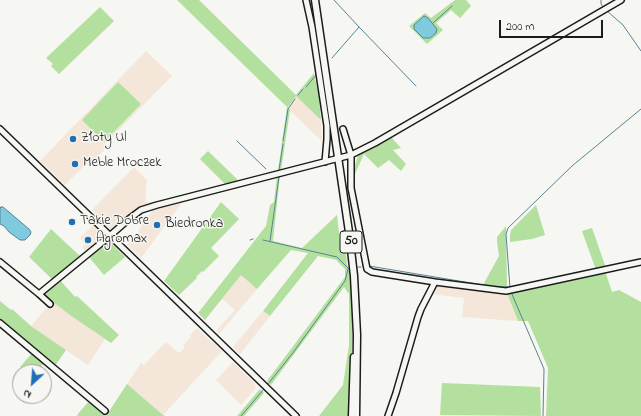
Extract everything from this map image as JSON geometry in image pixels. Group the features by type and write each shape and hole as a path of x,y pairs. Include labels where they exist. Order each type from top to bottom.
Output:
{"main road":[{"name":"50","path":"315,0 354,276 357,326 356,416"},
{"name":"50","path":"352,416 354,342 357,326"}],"street":[{"path":"306,0 327,126 324,162"},
{"path":"39,294 138,213 150,207 351,154 375,143 621,0"},
{"path":"0,129 296,416"},
{"path":"343,129 351,154 351,188 367,269 372,272 506,291 641,262"},
{"path":"0,262 50,304"},
{"path":"388,416 418,317 435,282"},
{"path":"0,323 105,411"}],"shaded area":[{"path":"146,51 172,76 105,144 105,149 94,160 85,165 65,185 40,161"},
{"path":"296,95 321,120 322,141 287,108"},
{"path":"134,167 147,180 145,202 153,202 144,206 112,231 92,210"},
{"path":"184,200 141,258 127,245 137,236 140,228 155,207"},
{"path":"93,225 105,237 87,252 82,248 85,243 80,238"},
{"path":"241,275 257,289 219,334 216,331 235,310 222,299"},
{"path":"436,284 507,293 518,321 462,317 464,298 431,294"},
{"path":"52,301 105,339 88,365 31,326"},
{"path":"263,311 270,316 240,354 233,347"},
{"path":"197,328 222,351 163,415 127,384 141,363 144,365 166,342 179,353 185,347 183,345 191,337 190,335"},
{"path":"233,362 255,384 256,388 241,405 216,380"}],"green space":[{"path":"177,0 199,0 296,95 314,73 319,97 321,120 296,96 288,107 290,110 281,171 278,171 287,107"},
{"path":"455,0 466,0 471,6 460,18 451,10 436,23 443,30 427,44 409,26 425,13 431,18"},
{"path":"100,7 114,21 59,74 51,66 53,64 46,58"},
{"path":"118,82 141,104 104,142 82,120"},
{"path":"390,136 401,148 393,150 406,164 401,171 389,160 378,168 364,154 355,174 353,172 358,156"},
{"path":"208,151 239,181 225,184 200,159"},
{"path":"280,175 273,241 302,248 337,215 340,243 345,244 347,265 349,271 351,270 353,324 351,416 319,416 343,385 349,345 349,294 344,287 271,385 267,381 345,277 345,269 337,260 318,256 270,316 263,311 308,253 291,250 257,289 241,275 205,320 198,313 266,226 270,205 274,202 277,176"},
{"path":"221,202 239,219 211,248 219,256 179,295 164,281"},
{"path":"536,205 545,235 532,239 510,242 511,230"},
{"path":"506,226 507,288 483,285 499,256 497,237"},
{"path":"592,228 606,268 596,270 582,231"},
{"path":"51,229 81,257 53,280 29,257"},
{"path":"108,240 125,257 104,275 88,256"},
{"path":"605,271 612,292 619,290 641,302 641,416 546,416 548,368 528,321 518,321 507,293"},
{"path":"60,280 75,297 77,296 119,335 111,343 45,296 45,291"},
{"path":"0,301 11,310 12,309 31,326 66,350 55,366 0,319"},
{"path":"32,353 44,363 43,364 23,364"},
{"path":"442,383 540,387 541,416 440,415"},
{"path":"127,384 163,415 165,416 106,416"},
{"path":"260,389 264,393 244,416 237,416"},
{"path":"89,401 105,416 78,416 77,415"}],"water":[{"path":"424,16 428,18 437,29 436,33 430,38 423,38 414,29 414,25"},
{"path":"1,207 3,207 29,229 31,232 30,235 25,240 20,240 0,224"}],"waterway":[{"path":"332,58 359,27 334,0"},
{"path":"601,0 603,7"},
{"path":"433,23 452,6"},
{"path":"607,11 623,25 641,51"},
{"path":"359,27 416,86"},
{"path":"306,87 316,75"},
{"path":"298,95 303,89"},
{"path":"283,141 288,109 295,99"},
{"path":"510,288 506,234 508,228 572,166 641,109"},
{"path":"237,141 266,169"},
{"path":"279,170 283,144"},
{"path":"270,241 279,177"},
{"path":"263,240 337,257 349,269"},
{"path":"369,266 495,287 508,287"},
{"path":"268,384 292,354 345,281 348,269"},
{"path":"511,292 544,369 543,416"},
{"path":"241,416 264,389"}],"place":[{"name":"Złoty Ul","path":"73,139"},
{"name":"Meble Mroczek","path":"75,164"},
{"name":"Takie Dobre","path":"72,222"},
{"name":"Biedronka","path":"157,225"},
{"name":"Agromax","path":"88,240"}]}
